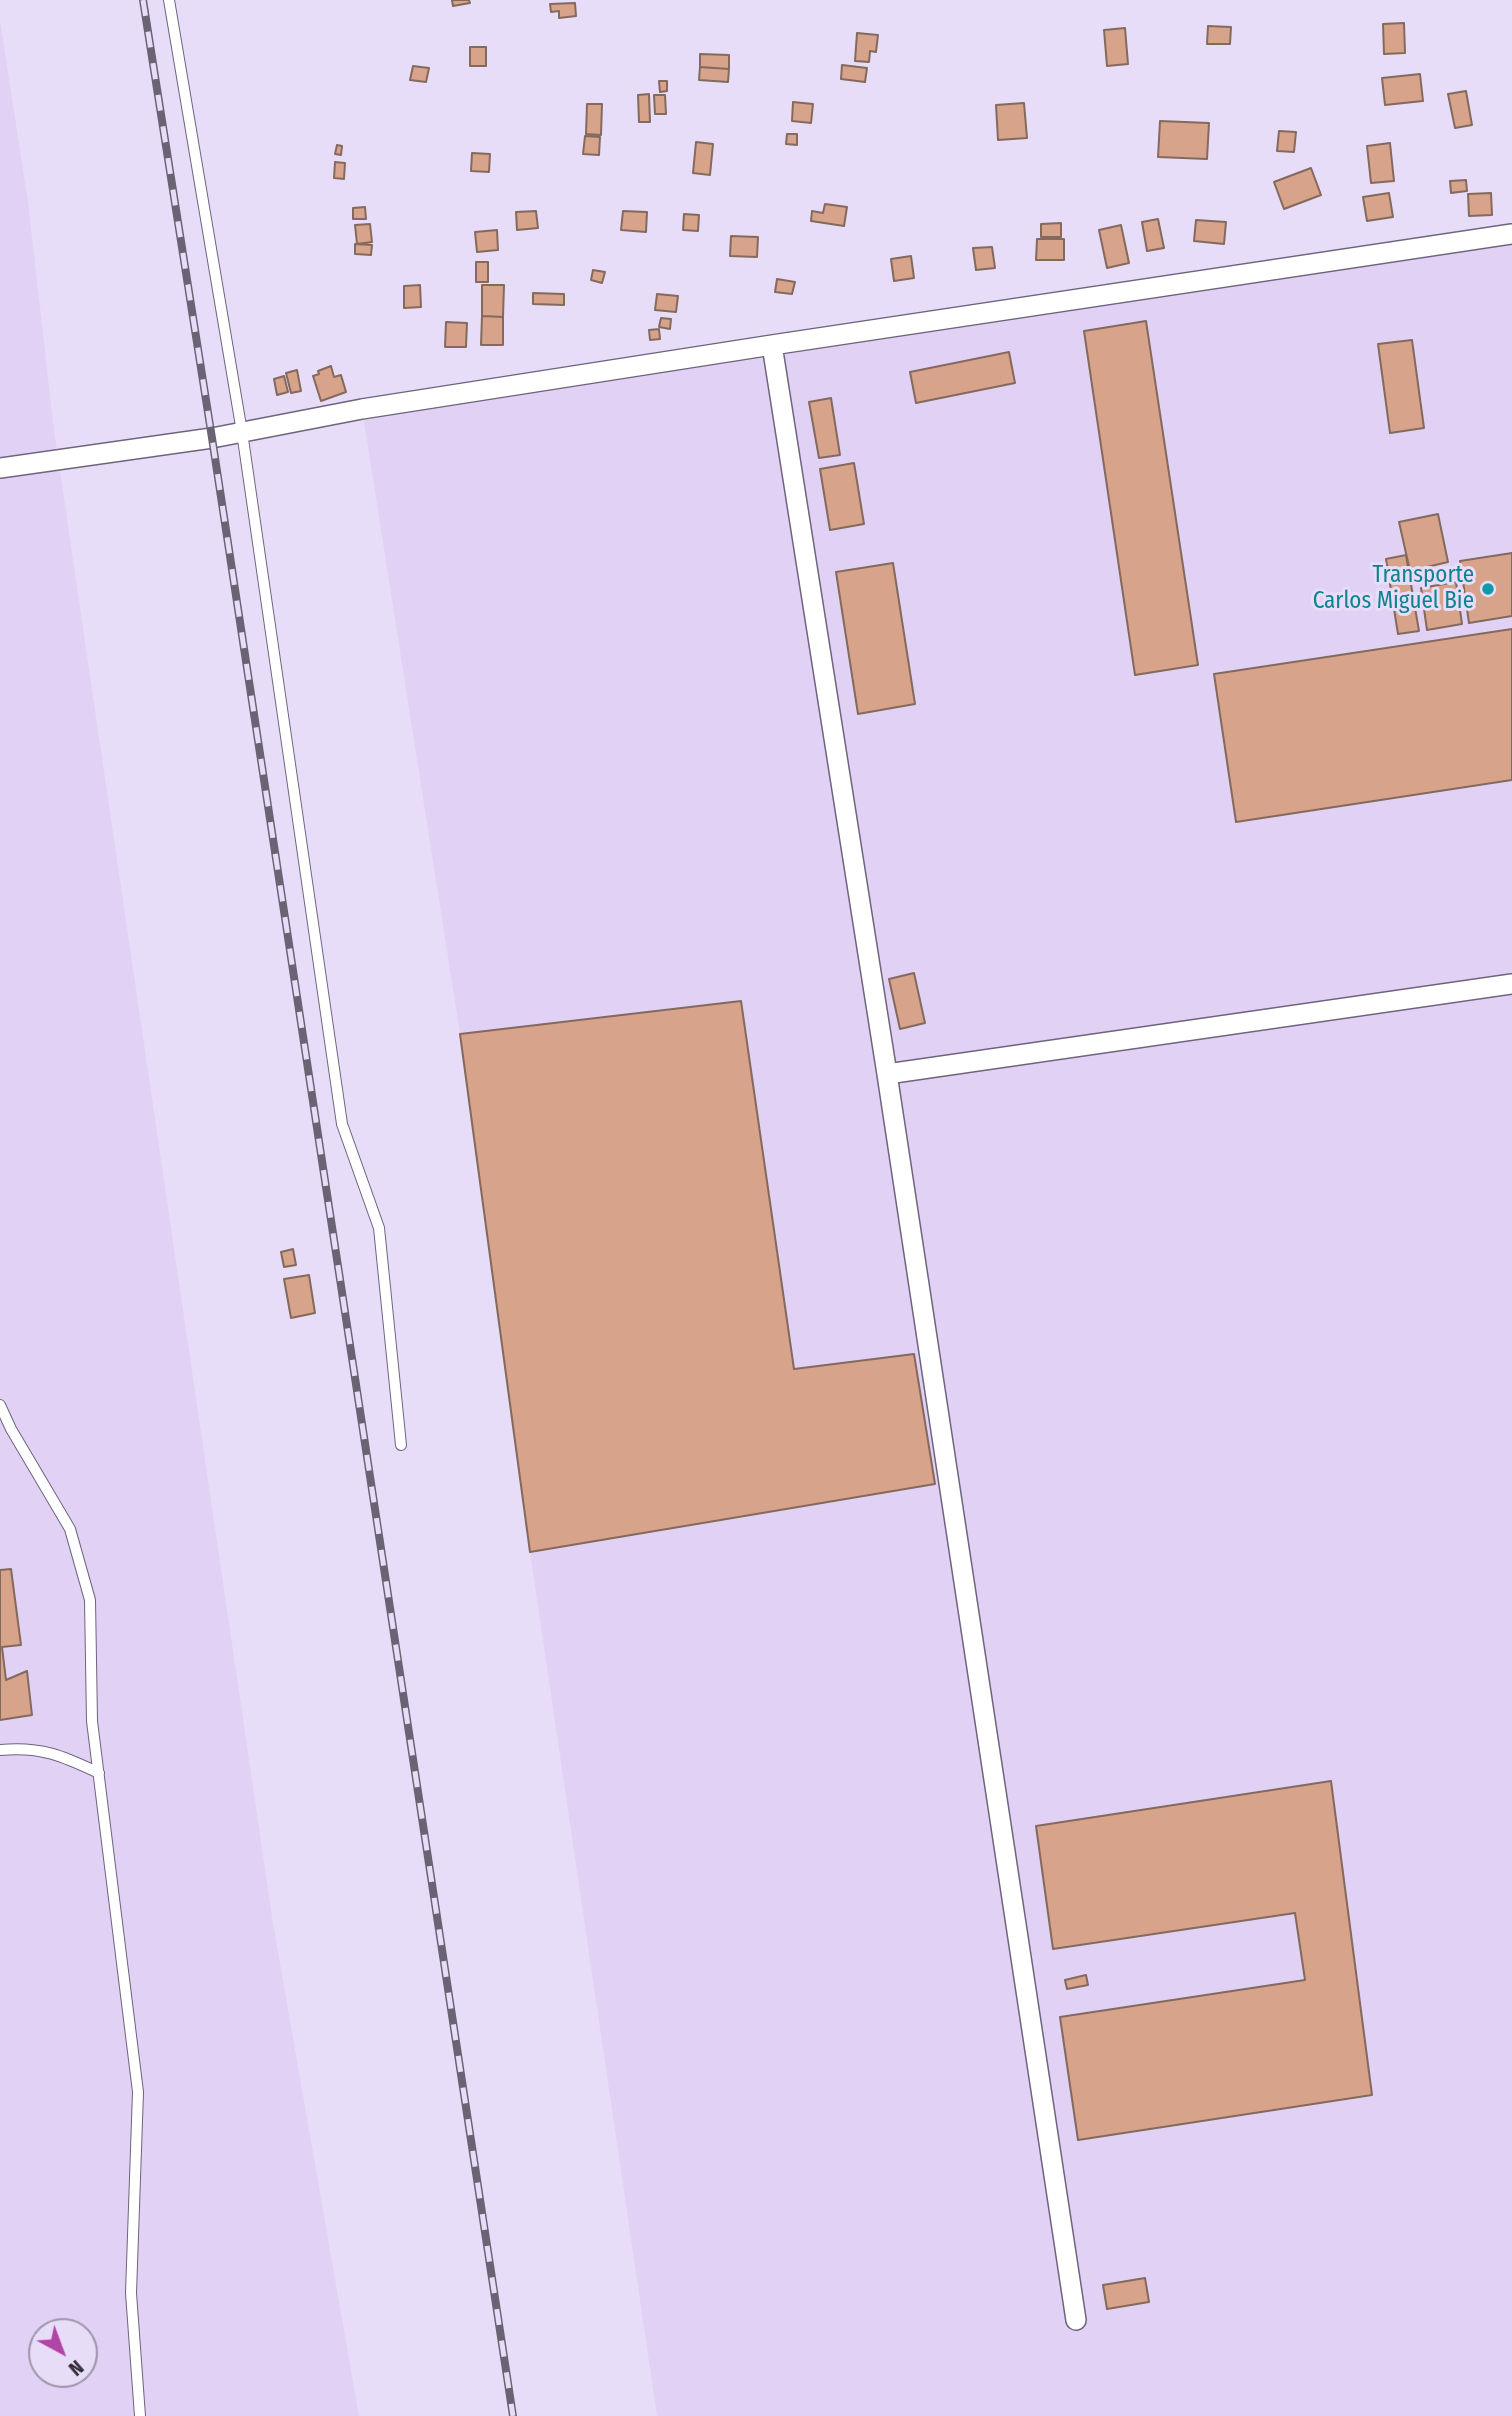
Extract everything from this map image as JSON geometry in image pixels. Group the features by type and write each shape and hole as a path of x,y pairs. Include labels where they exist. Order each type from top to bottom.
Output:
{"street":[{"path":"0,468 242,432 362,409 772,345 1512,234"},
{"path":"772,345 887,1074 1076,2320"},
{"path":"887,1074 1512,984"}],"lane":[{"path":"169,0 242,432 342,1124 379,1228 401,1445"},
{"path":"0,1405 11,1429 70,1529 89,1600 92,1721 138,2092 131,2293 140,2416"},
{"path":"0,1750 24,1747 60,1755 99,1773"}],"shaded area":[{"path":"0,20 28,202 54,430 273,1923 359,2416 0,2416"},
{"path":"1512,236 1512,2416 657,2416 530,1552 460,1034 362,409"}],"building":[{"path":"452,0 469,0 470,3 453,6"},
{"path":"575,3 576,16 559,18 559,11 551,12 550,4"},
{"path":"1404,23 1405,53 1384,54 1383,24"},
{"path":"1208,26 1231,27 1230,44 1207,44"},
{"path":"1125,28 1128,64 1107,66 1104,30"},
{"path":"857,33 878,35 876,52 870,51 869,62 855,61"},
{"path":"470,47 486,47 486,66 470,66"},
{"path":"700,54 729,55 729,69 700,67"},
{"path":"842,65 867,68 865,82 841,79"},
{"path":"413,66 429,68 426,82 410,80"},
{"path":"700,67 729,69 728,82 699,80"},
{"path":"1420,74 1423,101 1385,105 1382,78"},
{"path":"659,81 667,81 667,91 660,92"},
{"path":"1466,91 1472,125 1455,128 1448,94"},
{"path":"649,94 650,122 639,122 638,95"},
{"path":"654,95 665,95 666,114 655,114"},
{"path":"793,102 813,104 811,123 792,121"},
{"path":"1024,103 1027,138 998,140 996,105"},
{"path":"587,104 602,104 601,135 586,134"},
{"path":"1160,121 1209,123 1207,159 1158,157"},
{"path":"1279,131 1296,132 1294,152 1277,151"},
{"path":"787,134 797,134 797,145 786,144"},
{"path":"585,136 600,137 599,155 583,154"},
{"path":"696,142 713,144 710,175 693,173"},
{"path":"1390,143 1394,181 1371,183 1367,146"},
{"path":"337,145 342,146 341,155 335,154"},
{"path":"472,153 490,154 489,172 471,171"},
{"path":"335,162 345,163 344,179 334,178"},
{"path":"1311,168 1321,195 1284,209 1274,182"},
{"path":"1466,180 1467,191 1451,193 1450,181"},
{"path":"1389,193 1393,217 1367,221 1363,197"},
{"path":"1491,193 1492,215 1469,216 1468,194"},
{"path":"825,204 847,207 844,226 811,221 812,211 823,213"},
{"path":"365,207 366,219 353,219 353,208"},
{"path":"536,211 538,228 517,230 516,212"},
{"path":"623,211 647,212 646,232 621,230"},
{"path":"684,214 699,215 698,231 683,230"},
{"path":"1158,219 1164,248 1147,251 1142,222"},
{"path":"1196,220 1226,222 1224,244 1194,241"},
{"path":"1061,223 1061,237 1041,237 1041,224"},
{"path":"370,224 372,242 357,244 355,225"},
{"path":"1121,225 1129,263 1107,268 1099,230"},
{"path":"497,230 498,250 477,252 475,232"},
{"path":"731,236 758,237 757,257 730,256"},
{"path":"1037,239 1064,239 1064,260 1036,260"},
{"path":"355,244 372,245 371,255 355,254"},
{"path":"992,247 995,268 976,270 973,248"},
{"path":"911,256 914,278 894,281 891,259"},
{"path":"476,262 488,262 488,282 476,282"},
{"path":"593,270 605,272 602,283 591,280"},
{"path":"777,279 795,282 792,294 775,292"},
{"path":"420,285 421,307 404,308 404,286"},
{"path":"482,285 504,285 503,317 482,316"},
{"path":"533,293 564,294 564,305 533,304"},
{"path":"657,294 678,296 676,312 655,310"},
{"path":"482,316 503,317 503,345 481,345"},
{"path":"661,318 671,319 670,329 659,327"},
{"path":"1146,321 1198,665 1135,675 1084,331"},
{"path":"446,322 467,323 466,347 445,347"},
{"path":"659,329 660,339 650,340 649,330"},
{"path":"1412,340 1424,428 1390,433 1378,344"},
{"path":"1009,352 1015,383 916,403 910,372"},
{"path":"331,366 334,377 341,375 346,392 321,401 313,376"},
{"path":"297,370 301,391 291,393 286,373"},
{"path":"284,376 288,392 277,395 274,379"},
{"path":"831,398 840,455 819,458 809,402"},
{"path":"854,463 864,524 830,530 820,469"},
{"path":"1438,514 1448,562 1410,571 1399,522"},
{"name":"Transporte Carlos Miguel Bie","path":"1512,553 1512,616 1469,623 1460,561"},
{"path":"1406,555 1419,631 1398,634 1386,559"},
{"path":"893,563 915,704 858,714 836,572"},
{"path":"1456,582 1462,624 1427,630 1421,588"},
{"path":"1512,629 1512,780 1236,822 1214,674"},
{"path":"914,973 925,1023 900,1029 889,979"},
{"path":"741,1001 794,1369 914,1354 935,1484 530,1552 460,1034"},
{"path":"293,1249 296,1265 284,1267 281,1252"},
{"path":"309,1275 315,1313 291,1318 284,1279"},
{"path":"11,1569 21,1645 2,1647 6,1680 27,1671 32,1715 0,1720 0,1570"},
{"path":"1331,1781 1372,2095 1078,2140 1060,2017 1305,1980 1295,1913 1053,1949 1036,1826"},
{"path":"1086,1975 1088,1985 1067,1989 1065,1980"},
{"path":"1145,2278 1149,2302 1107,2309 1103,2285"}],"railway":[{"path":"143,0 513,2416"}],"place":[{"name":"Transporte Carlos Miguel Bie","path":"1488,589"}]}
